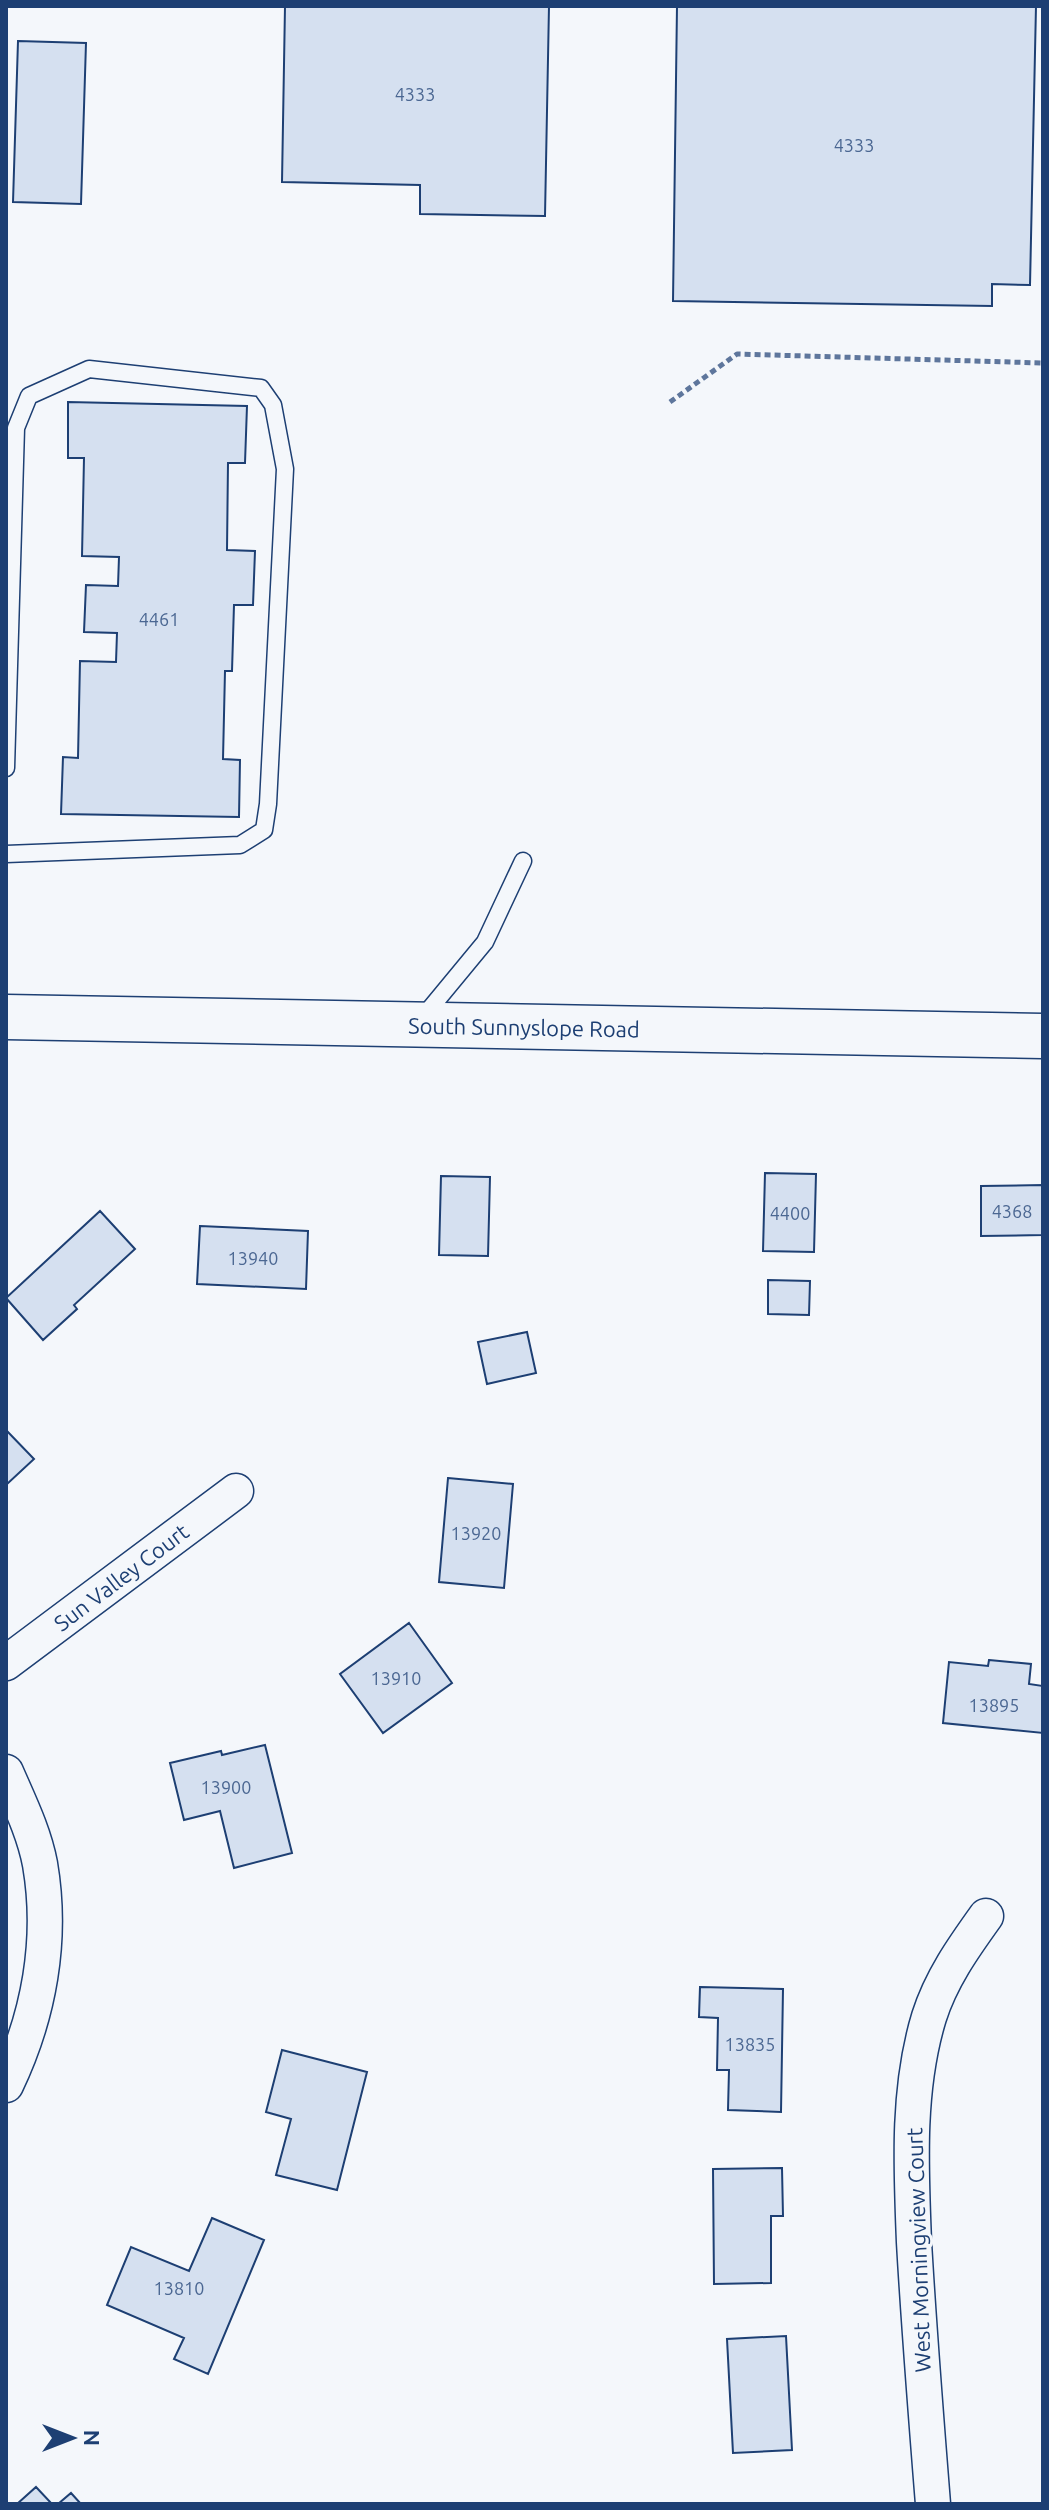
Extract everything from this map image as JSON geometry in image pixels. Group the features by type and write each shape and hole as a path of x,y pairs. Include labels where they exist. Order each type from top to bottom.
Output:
{"street":[{"name":"South Sunnyslope Road","path":"6,1017 1043,1036"},
{"name":"Sun Valley Court","path":"6,1663 236,1491"},
{"path":"6,1772 26,1818 39,1862 46,1934 37,1997 24,2046 6,2085"},
{"name":"West Morningview Court","path":"933,2504 917,2296 911,2169 913,2108 929,2017 951,1966 986,1916"}],"lane":[{"path":"6,768 16,428 29,396 89,369 261,388 273,405 285,469 268,804 264,830 240,845 6,854"},
{"path":"416,1025 485,942 523,861"}],"path":[{"path":"670,402 737,354 1043,363"}],"building":[{"path":"285,6 549,6 545,216 420,214 420,185 282,182"},
{"path":"677,6 1036,6 1030,285 992,284 992,306 673,301"},
{"path":"18,41 86,43 81,204 13,202"},
{"path":"68,402 247,406 245,463 228,463 227,550 255,551 253,605 234,605 232,671 225,671 223,759 240,760 239,817 61,814 63,757 78,758 80,661 116,662 117,633 84,632 86,585 118,586 119,557 82,556 84,458 68,458"},
{"path":"765,1173 816,1174 814,1252 763,1251"},
{"path":"441,1176 490,1177 488,1256 439,1255"},
{"path":"1043,1185 1043,1235 981,1236 981,1186"},
{"path":"100,1211 135,1249 74,1305 77,1309 43,1340 6,1298"},
{"path":"200,1226 308,1231 306,1289 197,1284"},
{"path":"768,1280 810,1281 809,1315 768,1314"},
{"path":"527,1332 536,1373 487,1384 478,1342"},
{"path":"6,1430 34,1459 6,1485"},
{"path":"448,1478 513,1484 504,1588 439,1582"},
{"path":"409,1623 452,1683 383,1733 340,1674"},
{"path":"989,1660 1031,1664 1029,1684 1043,1686 1043,1733 943,1723 949,1662 988,1666"},
{"path":"265,1745 292,1853 234,1868 220,1811 184,1820 170,1763"},
{"path":"700,1987 783,1989 781,2112 728,2110 729,2070 717,2070 718,2018 699,2017"},
{"path":"282,2050 367,2072 337,2190 276,2175 291,2119 266,2112"},
{"path":"782,2168 783,2216 771,2216 771,2283 714,2284 713,2169"},
{"path":"212,2218 264,2240 208,2374 174,2359 184,2338 107,2305 131,2247 189,2271"},
{"path":"786,2336 792,2450 733,2453 727,2339"},
{"path":"36,2487 52,2504 17,2504"},
{"path":"71,2493 81,2504 58,2504"}]}
